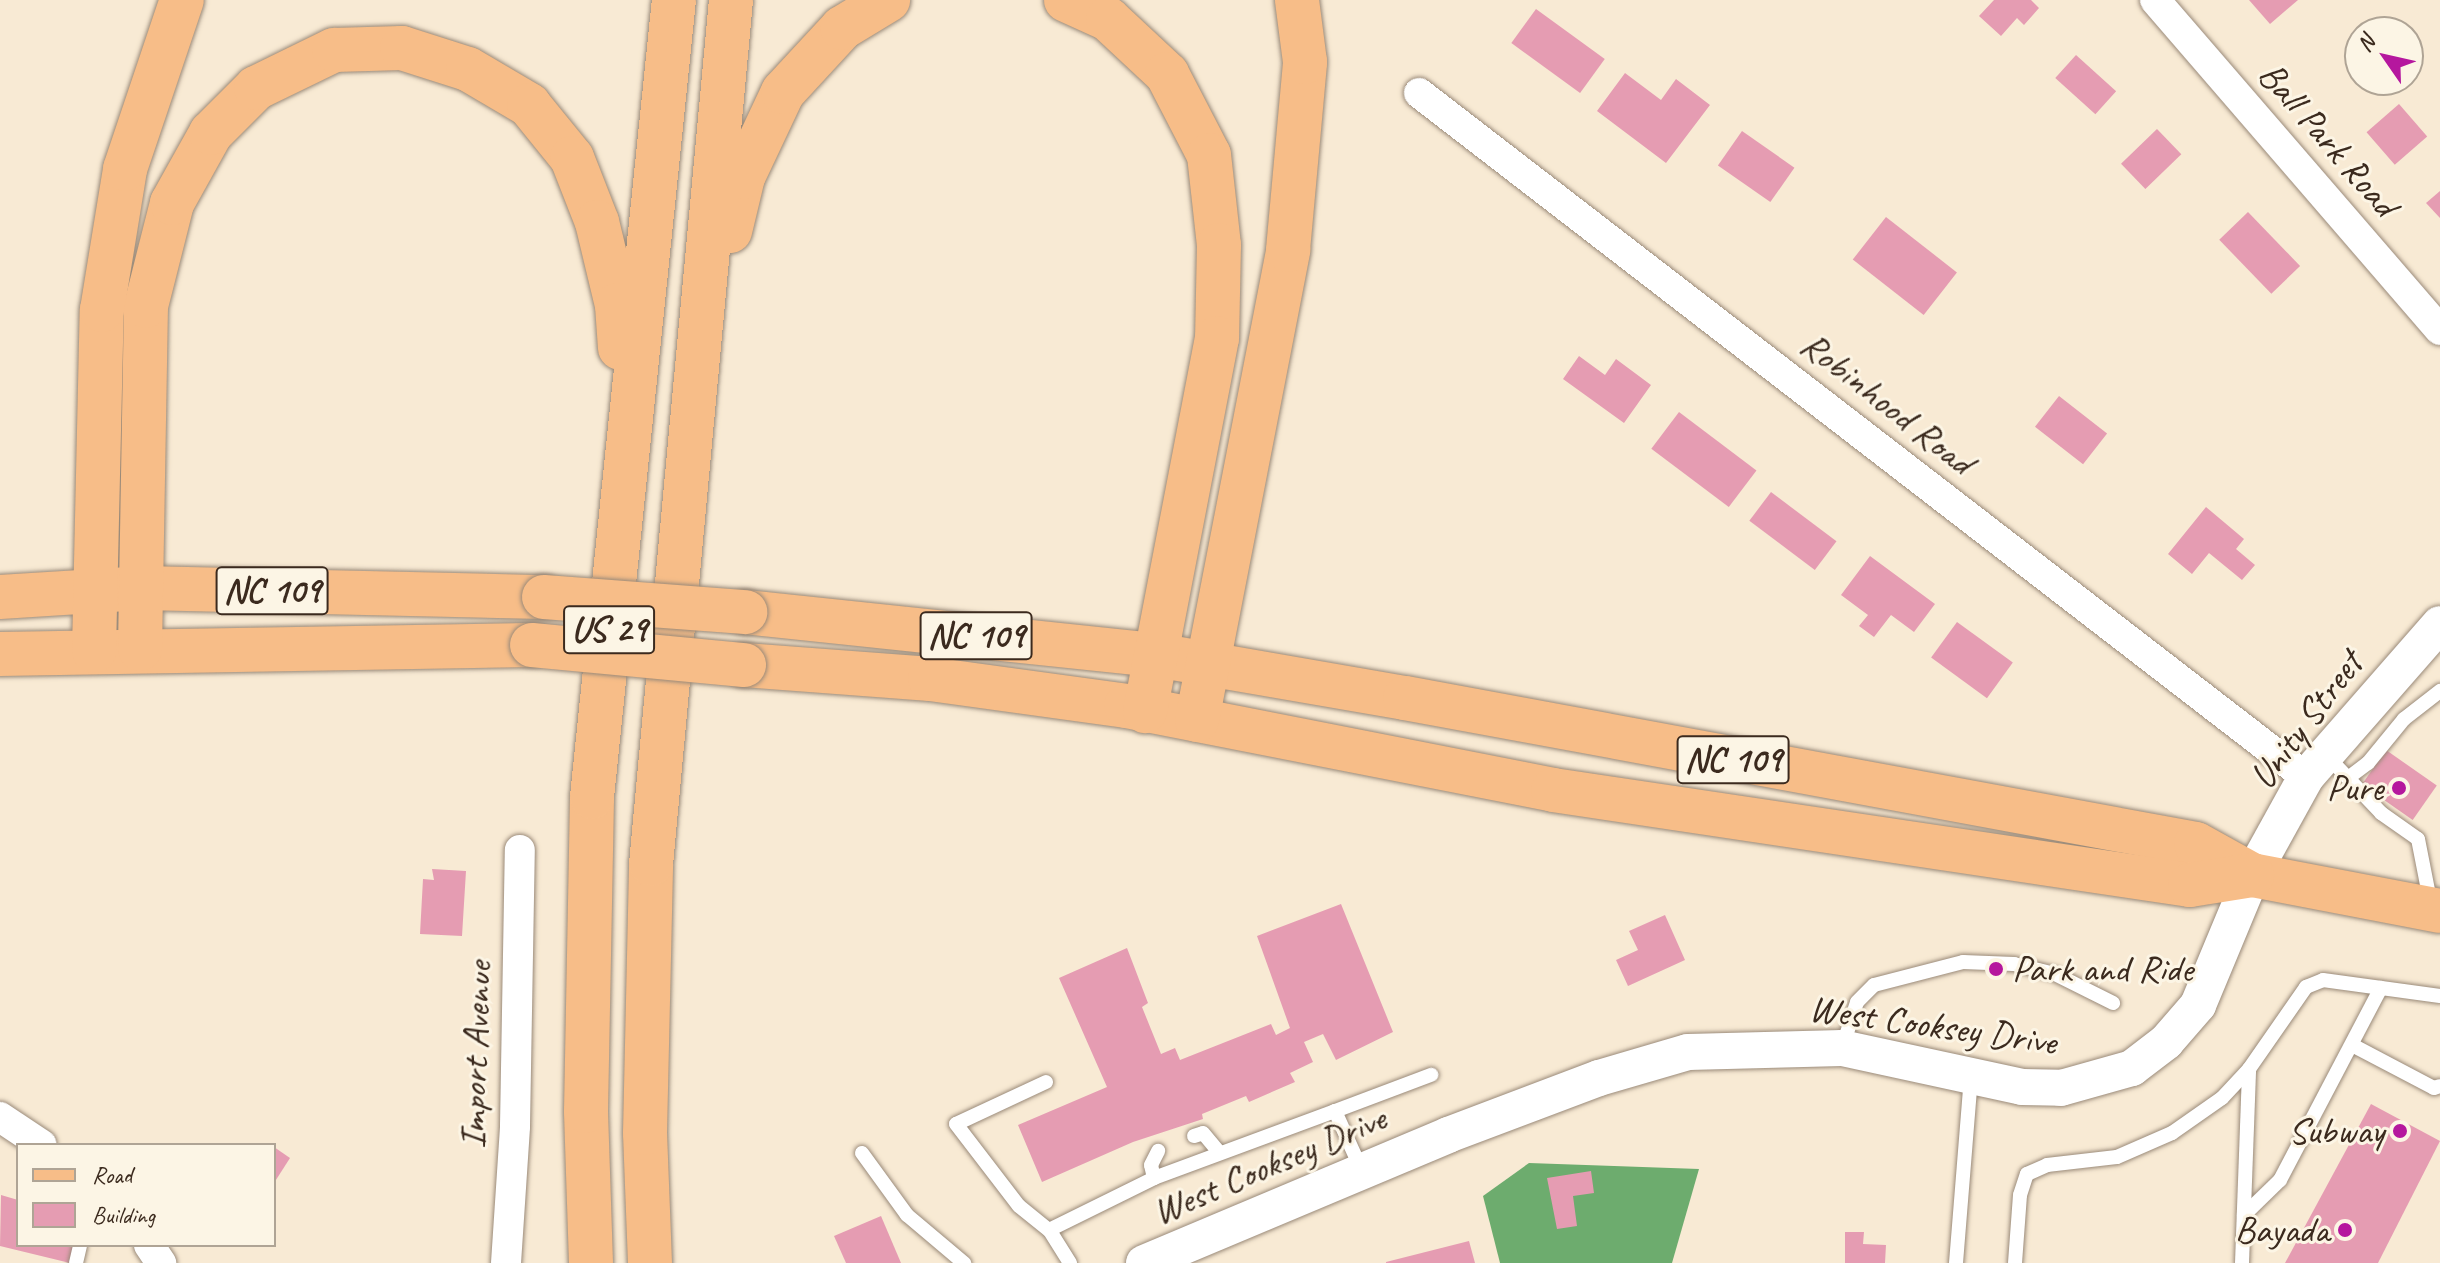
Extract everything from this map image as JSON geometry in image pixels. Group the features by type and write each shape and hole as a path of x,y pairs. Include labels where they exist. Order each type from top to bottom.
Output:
{"main road":[{"path":"94,651 102,310 125,169 182,0"},
{"name":"US 29","path":"591,1263 586,1111 592,797 674,0"},
{"name":"US 29","path":"650,1263 645,1133 651,864 731,0"},
{"path":"695,373 743,177 783,92 842,28 888,0"},
{"path":"1066,0 1108,19 1167,74 1209,155 1219,245 1217,338 1145,711"},
{"path":"1197,720 1288,250 1305,62 1297,0"},
{"path":"140,649 146,306 172,203 211,133 256,88 334,50 402,48 468,69 529,105 572,158 597,222 617,305 626,461"},
{"name":"NC 109","path":"0,597 142,588 544,597 745,612 1156,655 2196,844 2252,875 2436,910"},
{"name":"NC 109","path":"0,654 140,649 532,645 930,679 1197,720 1553,790 2190,885 2252,875"}],"street":[{"name":"Ball Park Road","path":"2155,0 2440,330"},
{"name":"Robinhood Road","path":"1419,93 2326,770"},
{"name":"Unity Street","path":"2252,875 2378,692 2438,629"},
{"name":"Import Avenue","path":"506,1263 515,1126 520,850"},
{"name":"West Cooksey Drive","path":"1144,1263 1362,1171 1599,1078 1688,1052 1842,1048 1971,1077 2061,1088 2132,1068 2166,1042 2198,1005 2252,875"},
{"path":"0,1117 39,1143"}],"lane":[{"path":"2326,770 2368,763 2404,719 2440,691"},
{"path":"2378,692 2404,719"},
{"path":"2326,770 2418,839 2436,910"},
{"path":"1842,1048 1857,1002 1874,985 1963,962 2014,964 2055,974 2113,1003"},
{"path":"2015,1263 2020,1195 2027,1174 2047,1165 2117,1157 2172,1133 2222,1098 2249,1069 2306,987 2323,980 2440,996"},
{"path":"2244,1215 2280,1180 2354,1046 2381,988"},
{"path":"2354,1046 2434,1088 2440,1086"},
{"path":"2242,1263 2249,1069"},
{"path":"1049,1230 1154,1178 1431,1075"},
{"path":"1956,1263 1971,1077"},
{"path":"1046,1082 956,1124 1019,1206 1049,1230 1070,1263"},
{"path":"1335,1111 1362,1171"},
{"path":"1194,1136 1203,1133 1219,1152"},
{"path":"1154,1178 1151,1165 1158,1151"},
{"path":"862,1153 907,1215 964,1263"}],"green space":[{"path":"1529,1163 1699,1169 1672,1263 1500,1263 1483,1196"}],"building":[{"path":"1994,0 2031,0 2039,8 2024,25 2017,18 2001,36 1979,16"},
{"path":"2249,0 2298,0 2270,24"},
{"path":"1536,9 1605,59 1580,93 1511,43"},
{"path":"2076,55 2116,91 2095,114 2055,78"},
{"path":"1625,73 1661,100 1676,79 1710,105 1666,163 1597,111"},
{"path":"2399,104 2427,136 2395,165 2367,132"},
{"path":"2157,129 2181,154 2145,189 2121,164"},
{"path":"1742,131 1794,168 1770,202 1718,165"},
{"path":"2440,191 2440,218 2426,203"},
{"path":"2248,212 2300,266 2271,294 2219,240"},
{"path":"1886,217 1957,272 1924,315 1853,260"},
{"path":"1579,356 1605,375 1616,359 1651,385 1624,423 1563,379"},
{"path":"2059,396 2107,434 2083,464 2035,427"},
{"path":"1679,412 1756,470 1729,507 1651,449"},
{"path":"1771,492 1836,541 1815,570 1749,521"},
{"path":"2206,507 2244,539 2236,549 2255,565 2242,580 2209,553 2192,574 2168,554"},
{"path":"1870,556 1935,604 1914,632 1891,615 1874,637 1859,626 1868,615 1841,595"},
{"path":"1957,622 2013,663 1987,698 1931,658"},
{"path":"2386,750 2437,786 2413,820 2362,784"},
{"path":"432,869 466,871 462,936 420,934 423,879 434,880"},
{"path":"1341,904 1393,1032 1336,1060 1323,1034 1304,1042 1313,1062 1290,1073 1295,1082 1249,1102 1246,1096 1202,1114 1203,1119 1133,1142 1042,1182 1018,1125 1107,1087 1059,978 1127,948 1148,1003 1142,1007 1161,1054 1175,1048 1180,1060 1271,1024 1276,1035 1290,1028 1257,936"},
{"path":"1665,915 1685,960 1628,986 1616,960 1638,950 1629,931"},
{"path":"2371,1104 2440,1141 2378,1263 2285,1263"},
{"path":"276,1148 290,1158 276,1180"},
{"path":"1591,1171 1594,1193 1573,1196 1577,1226 1557,1229 1547,1178"},
{"path":"1,1195 16,1199 16,1247 75,1247 70,1263 0,1246"},
{"path":"881,1216 901,1263 846,1263 834,1236"},
{"path":"1845,1232 1864,1232 1863,1244 1886,1245 1885,1263 1845,1263"},
{"path":"1469,1241 1475,1263 1386,1263 1386,1262"}],"place":[{"name":"Pure","path":"2399,788"},
{"name":"Park and Ride","path":"1996,969"},
{"name":"Subway","path":"2400,1131"},
{"name":"Bayada","path":"2345,1230"}]}
